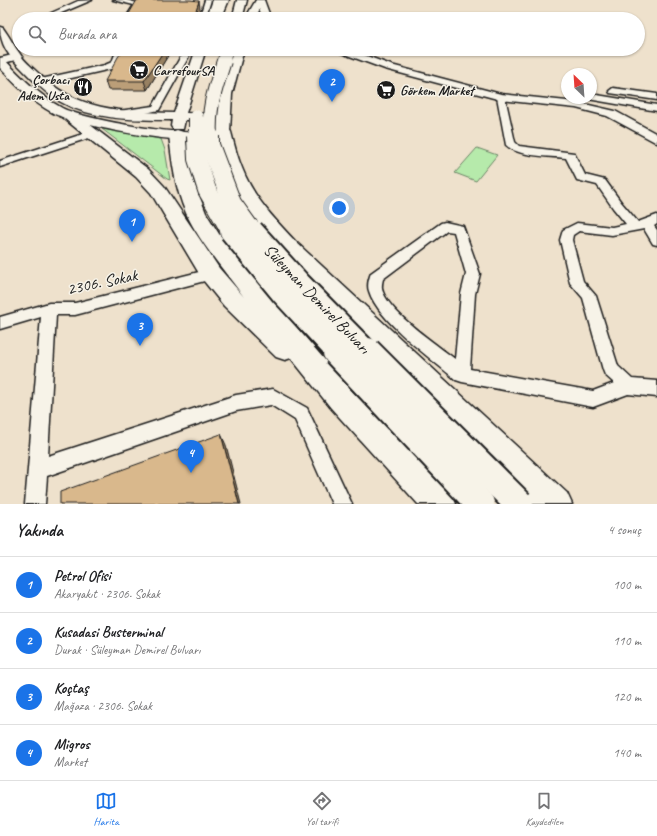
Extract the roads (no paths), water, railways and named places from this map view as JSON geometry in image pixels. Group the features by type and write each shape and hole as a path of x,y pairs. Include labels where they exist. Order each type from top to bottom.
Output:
{"highway":[{"path":"219,12 224,0"},
{"path":"229,12 233,0"},
{"path":"239,12 242,0"},
{"path":"249,12 250,0"},
{"name":"Süleyman Demirel Bulvarı","path":"214,56 200,96 195,123 197,159 207,190 233,235 283,294 480,504"},
{"name":"Süleyman Demirel Bulvarı","path":"215,56 209,120 210,145 220,175 232,202 252,231 300,284 519,504"},
{"path":"71,117 142,172 158,190 211,274 232,300 341,399"},
{"path":"224,124 234,168 250,199 267,224 298,258 556,504"},
{"path":"178,125 180,160 184,180 196,213 212,238 256,296 341,399 431,500"},
{"path":"184,180 195,168 204,165 221,164 234,168"}],"main road":[{"path":"213,12 217,0"},
{"path":"253,12 260,0"},
{"path":"0,30 12,46"},
{"path":"19,56 42,82 62,98 82,106 113,114 137,116 178,125 200,137 224,124"},
{"path":"137,116 163,113 174,110 184,100 212,56"},
{"path":"216,56 226,94 224,124"},
{"path":"0,61 46,104 71,117 94,122 178,125 201,117 224,124"},
{"path":"178,125 184,100"}],"street":[{"path":"57,12 80,2 89,0"},
{"path":"116,0 138,4 133,12"},
{"path":"204,12 208,0"},
{"path":"260,0 264,12"},
{"path":"0,61 12,54"},
{"path":"42,82 108,67 115,63 118,56"},
{"path":"113,114 137,112 156,108 186,56"},
{"path":"358,56 388,67 501,97 561,101"},
{"path":"597,89 657,97"},
{"path":"501,97 510,143 515,148 521,150 570,154 581,178 601,182 617,206 646,223 657,241"},
{"path":"597,97 657,108"},
{"path":"583,104 611,113 657,139"},
{"path":"0,164 92,134"},
{"path":"628,386 611,370 589,296 578,283 566,240 568,233 577,228 612,231 646,223"},
{"path":"462,375 468,294 473,274 458,229 445,226 376,277 375,290 382,304 396,320 462,375 593,399 628,386 657,389"},
{"name":"2306. Sokak","path":"0,323 49,309 76,309 211,274"},
{"path":"35,504 49,309"},
{"path":"38,469 236,403 273,397 301,414 342,504"}],"place":[{"name":"CarrefourSA","path":"139,70"},
{"name":"Çorbacı Adem Usta","path":"83,87"},
{"name":"Görkem Market","path":"386,90"},
{"name":"Kusadasi Busterminal","path":"332,102"},
{"name":"Petrol Ofisi","path":"132,242"},
{"name":"Koçtaş","path":"140,346"},
{"name":"Migros","path":"191,473"}]}
